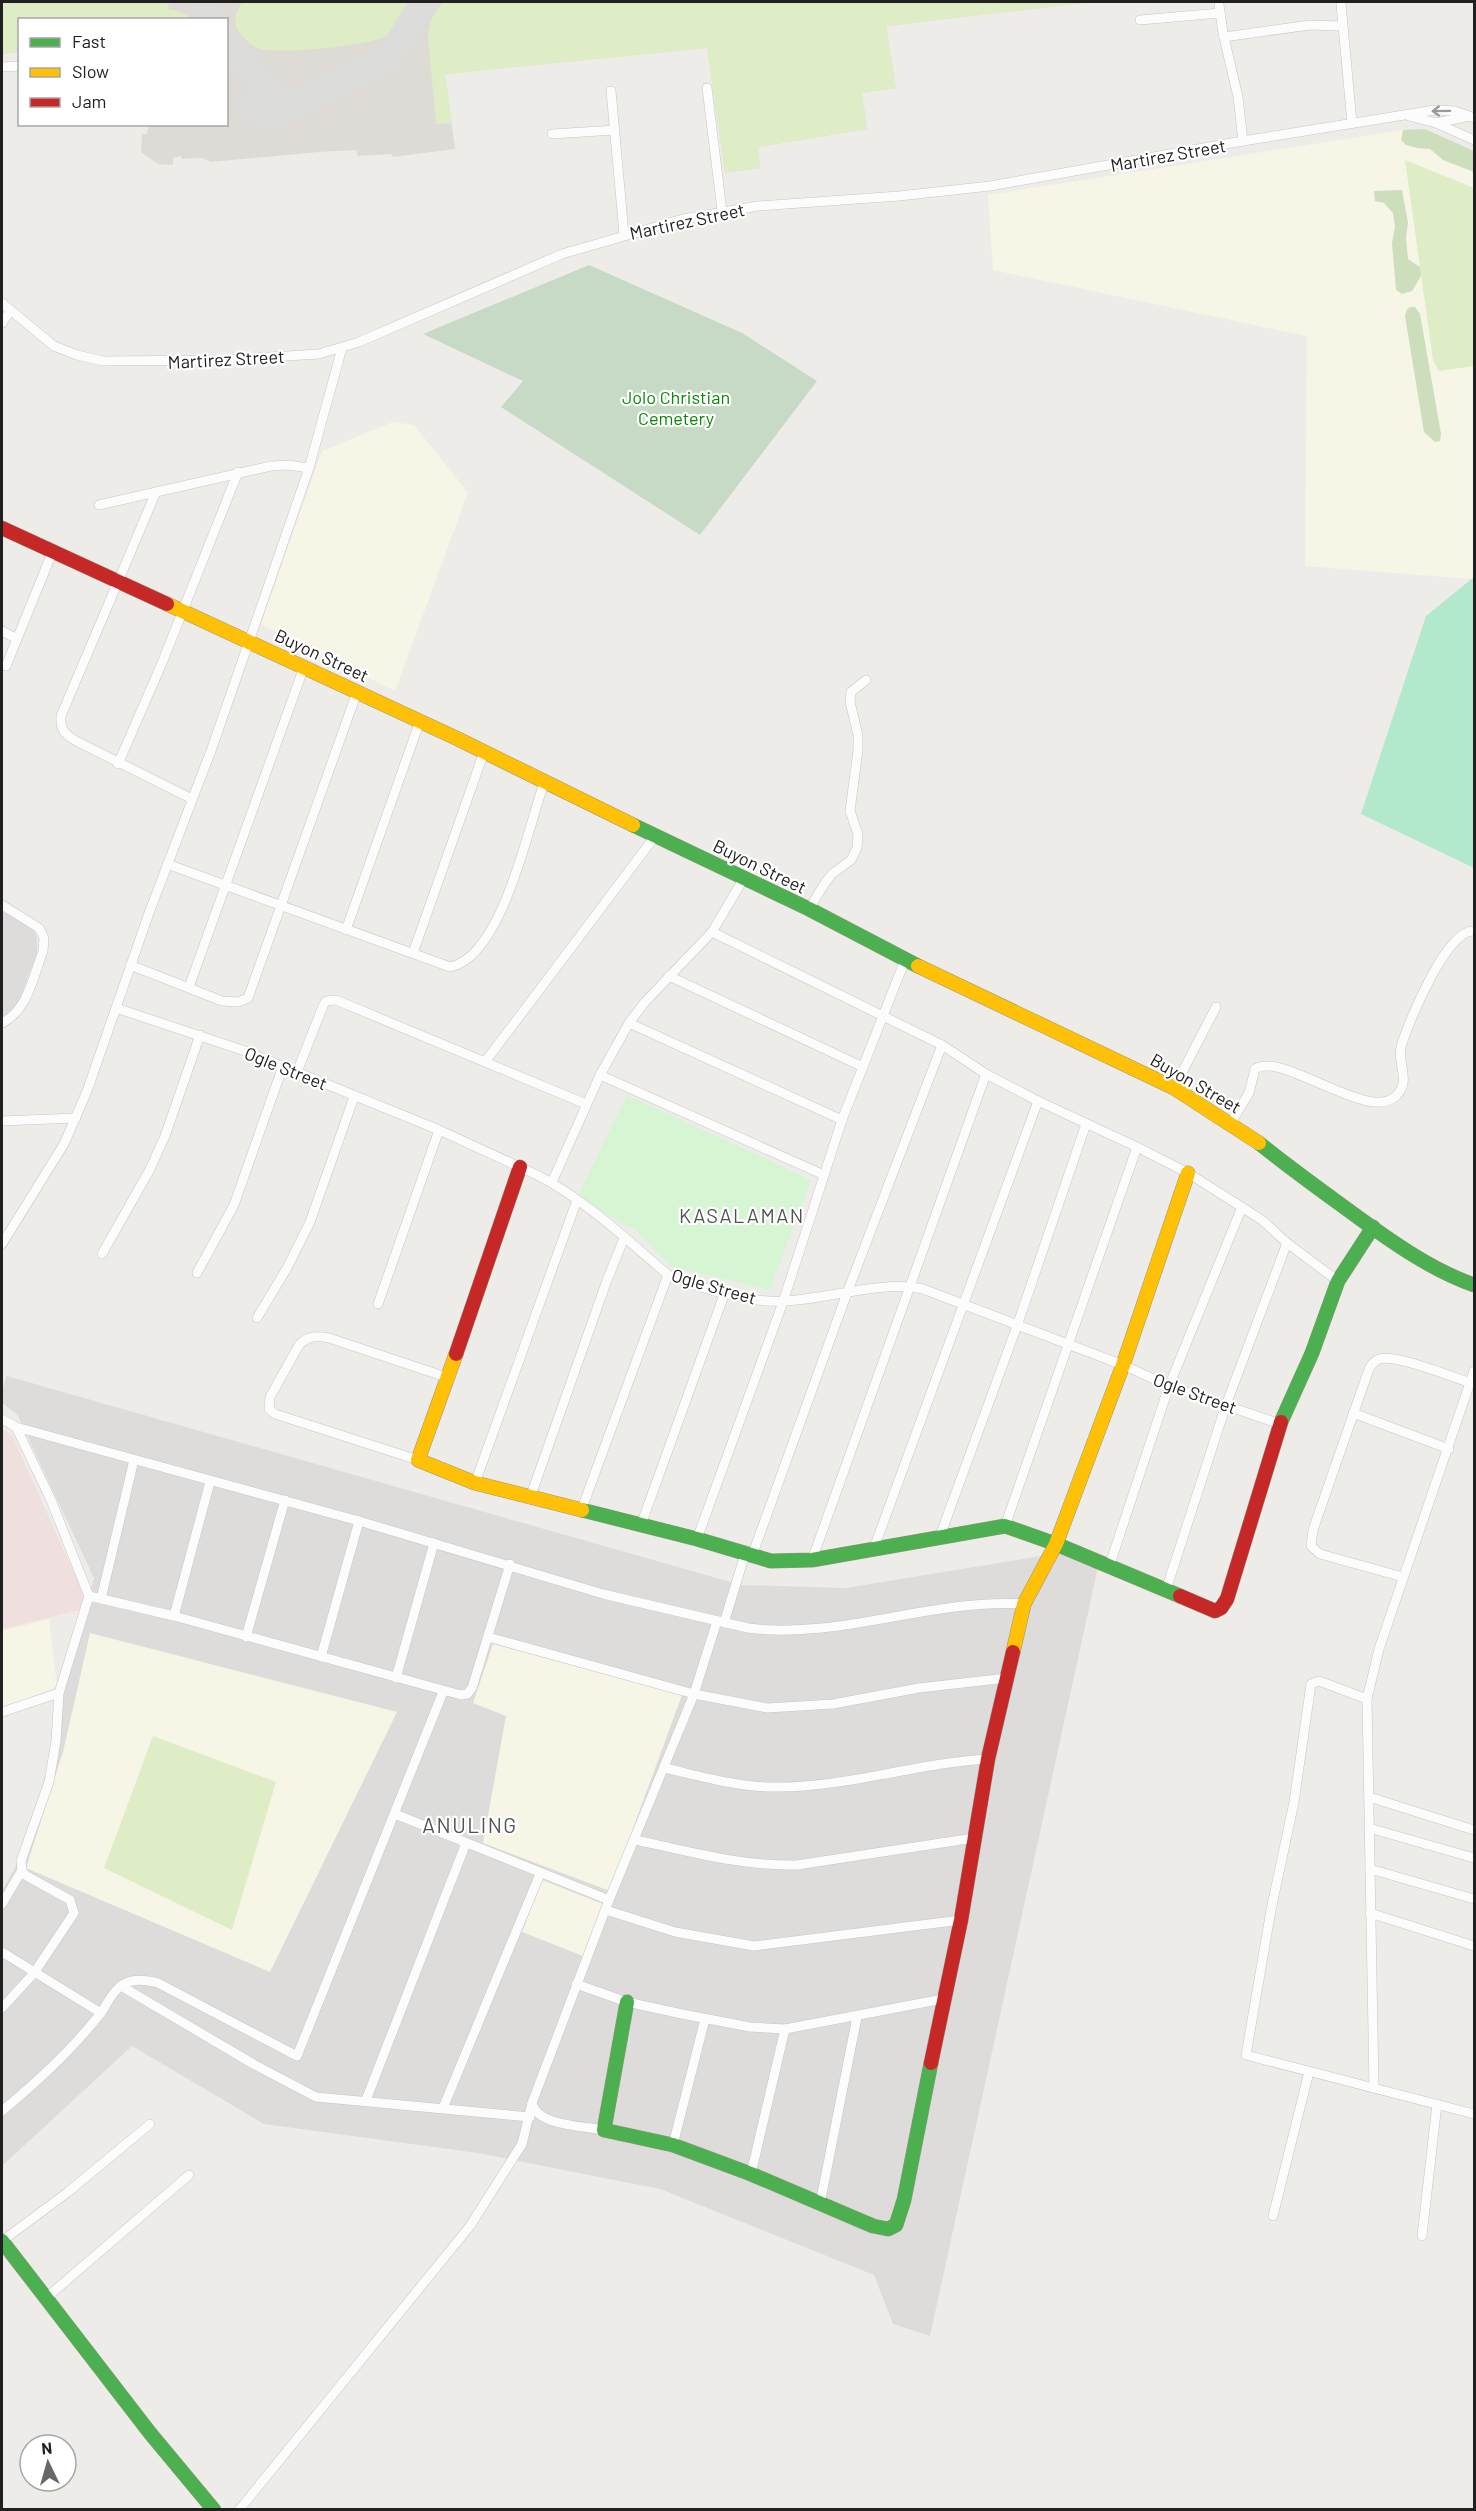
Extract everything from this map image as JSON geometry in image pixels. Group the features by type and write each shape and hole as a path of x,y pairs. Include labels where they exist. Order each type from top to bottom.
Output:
{"street":[{"path":"1341,4 1352,123"},
{"path":"1140,20 1220,9 1238,97 1243,141"},
{"path":"1224,37 1310,25 1342,26"},
{"path":"2,67 18,66"},
{"path":"708,88 722,211"},
{"path":"611,90 624,234"},
{"name":"Martirez Street","path":"2,303 54,346 77,355 103,361 222,360 319,354 342,348 562,254 624,234 722,211 796,202 899,196 990,186 1243,141 1448,110 1473,116"},
{"path":"1407,116 1436,123 1474,140"},
{"path":"1436,123 1473,116"},
{"path":"552,134 615,130"},
{"path":"2,323 10,311"},
{"path":"2,1244 64,1144 76,1118 249,641 309,468 342,348"},
{"path":"99,505 238,472 288,465 309,468"},
{"path":"118,764 183,612 238,472"},
{"path":"156,492 60,723 63,732 118,764 192,800"},
{"name":"Buyon Street","path":"2,528 420,721 544,783 809,909 905,960 1174,1088 1232,1123 1296,1173 1401,1248 1454,1278 1474,1285"},
{"path":"6,666 52,553"},
{"path":"2,631 17,639"},
{"path":"189,987 304,667"},
{"path":"809,909 832,874 851,860 857,848 858,834 850,811 858,743 850,702 851,692 866,680"},
{"path":"130,965 222,1000 238,1002 248,998 357,692"},
{"path":"346,930 420,721"},
{"path":"413,953 484,752"},
{"path":"167,864 450,967 467,961 493,928 511,887 544,783"},
{"path":"485,1062 656,835"},
{"path":"552,1182 600,1075 629,1023 669,975 712,932 744,878"},
{"path":"2,905 39,928 44,942 43,951 23,1004 16,1015 2,1023"},
{"path":"1232,1123 1243,1106 1258,1066 1265,1065 1300,1075 1376,1104 1387,1102 1397,1096 1403,1082 1400,1049 1433,973 1461,934 1474,931"},
{"path":"712,932 942,1045 986,1074 1038,1101 1188,1173 1242,1207 1338,1281"},
{"path":"697,1539 783,1302 842,1120 905,960"},
{"path":"669,975 863,1067"},
{"path":"297,1072 323,1006 326,1001 331,1000 586,1104"},
{"path":"1174,1088 1216,1007"},
{"name":"Ogle Street","path":"116,1008 200,1035 283,1066 439,1130 552,1182 668,1275 753,1299 783,1302 908,1286 923,1289 1123,1365 1169,1386 1280,1424"},
{"path":"629,1023 842,1120"},
{"path":"102,1254 165,1136 200,1035"},
{"path":"239,2510 470,2226 522,2144 532,2103 576,1984 694,1694 942,1045"},
{"path":"197,1273 234,1205 283,1066"},
{"path":"812,1560 908,1286 986,1074"},
{"path":"600,1075 824,1175"},
{"path":"257,1318 287,1268 310,1222 354,1096"},
{"path":"874,1548 965,1306 1038,1101"},
{"path":"2,1121 76,1118"},
{"path":"940,1536 1017,1326 1086,1124"},
{"path":"378,1304 439,1130"},
{"path":"1005,1526 1070,1346 1137,1147"},
{"path":"418,1460 449,1378 520,1167"},
{"path":"532,2103 535,2112 543,2118 673,2145 751,2174 882,2229 896,2225 904,2200 943,1999 961,1920 988,1758 1024,1604 1056,1544 1123,1365 1188,1173"},
{"path":"475,1483 577,1200"},
{"path":"1109,1567 1169,1386 1242,1207"},
{"path":"449,1378 330,1338 316,1336 306,1339 299,1345 270,1397 269,1409 275,1414 418,1460 475,1483 697,1539 748,1555 778,1561 812,1560 1005,1526 1056,1544 1212,1610 1218,1610 1224,1605 1230,1589 1280,1424 1312,1353 1338,1281 1373,1227"},
{"path":"530,1498 624,1238"},
{"path":"1166,1590 1226,1405 1287,1243"},
{"path":"581,1510 668,1275"},
{"path":"641,1525 725,1292"},
{"path":"1403,1577 1320,1554 1311,1546 1313,1530 1353,1413 1369,1369 1372,1363 1379,1359 1417,1365 1471,1383"},
{"path":"1374,2088 1367,1699 1379,1649 1474,1371"},
{"path":"1353,1413 1449,1449"},
{"path":"2,1419 16,1427 210,1482 285,1500 603,1593 748,1628 785,1631 980,1603 1024,1604"},
{"path":"2,1904 22,1870 21,1861 53,1765 59,1693 89,1596 51,1500 16,1427"},
{"path":"101,1599 134,1460"},
{"path":"174,1616 210,1482"},
{"path":"246,1637 285,1500"},
{"path":"321,1657 359,1521"},
{"path":"396,1678 434,1543"},
{"path":"89,1596 174,1616 443,1692 461,1695 471,1691 510,1564"},
{"path":"488,1637 694,1694 767,1708 809,1707 919,1688 1007,1678"},
{"path":"1367,1699 1319,1681 1311,1684 1294,1802 1271,1910 1245,2055 1474,2114"},
{"path":"2,2111 53,2064 100,2013 121,1986 141,1980 158,1983 297,2056 443,1692"},
{"path":"2,1712 59,1693"},
{"path":"665,1768 756,1786 791,1787 855,1779 953,1761 988,1758"},
{"path":"1369,1797 1474,1830"},
{"path":"395,1814 609,1900"},
{"path":"1369,1828 1474,1858"},
{"path":"636,1840 726,1860 769,1866 797,1865 974,1838"},
{"path":"366,2100 466,1844"},
{"path":"1370,1869 1474,1899"},
{"path":"2,2008 34,1973 74,1911 70,1900 28,1876 22,1870"},
{"path":"443,2108 540,1874"},
{"path":"606,1910 675,1932 754,1946 772,1946 961,1920"},
{"path":"1370,1913 1474,1946"},
{"path":"2,1952 100,2013"},
{"path":"576,1984 627,2002 705,2019 750,2027 785,2029 943,1999"},
{"path":"121,1986 255,2065 316,2097 530,2117"},
{"path":"604,2130 627,2002"},
{"path":"820,2204 857,2017"},
{"path":"673,2145 705,2019"},
{"path":"751,2174 785,2029"},
{"path":"1272,2216 1309,2072"},
{"path":"1422,2236 1437,2104"},
{"path":"150,2124 68,2192 2,2241 150,2433 214,2510"},
{"path":"46,2298 189,2175"}],"shaded area":[{"path":"2,2 1093,2 886,26 896,88 862,93 867,129 758,147 760,168 725,173 707,48 445,74 455,149 393,157 391,154 358,156 356,150 211,162 202,158 182,159 181,156 173,158 173,165 158,164 141,152 142,134 147,134 149,126 228,126 228,18 18,18 18,52 2,54"},
{"path":"1425,129 1474,151 1474,577 1472,579 1305,566 1307,336 993,270 988,195 1403,130"},
{"path":"393,422 414,425 468,492 395,691 261,624 322,451"},
{"path":"2,911 32,929 37,937 37,953 19,1002 13,1012 2,1018"},
{"path":"7,1376 741,1585 846,1588 1059,1553 1098,1567 930,2336 893,2324 874,2275 660,2189 478,2153 264,2124 132,2046 2,2166 2,1891 15,1868 54,1751 63,1687 94,1578 17,1414 2,1403 2,1390"},
{"path":"2,1429 13,1437 85,1598 80,1610 2,1629"},
{"path":"49,1619 57,1687 2,1709 2,1631"},
{"path":"90,1633 397,1712 270,1972 26,1868 63,1752"},
{"path":"493,1644 682,1695 610,1891 483,1843 506,1716 473,1703"},
{"path":"424,1754 484,1762 476,1838 404,1809"},
{"path":"542,1880 603,1904 583,1956 522,1932"}],"green space":[{"path":"2,2 168,2 169,10 175,10 192,18 18,18 18,52 2,54"},
{"path":"410,2 411,6 397,26 388,35 379,39 325,48 270,50 260,49 251,44 237,28 235,17 240,6 242,3"},
{"path":"444,2 1093,2 886,26 896,88 862,93 867,129 758,147 760,168 725,173 707,48 445,74 452,123 436,124 428,37 432,18"},
{"path":"1425,129 1474,151 1474,172 1443,160 1430,149 1406,145 1401,140 1403,130"},
{"path":"1405,160 1474,188 1474,366 1439,371 1433,360"},
{"path":"1402,190 1408,223 1406,237 1408,259 1420,267 1421,276 1412,291 1402,294 1396,290 1392,243 1395,227 1393,213 1384,203 1375,201 1374,191"},
{"name":"Jolo Christian Cemetery","path":"589,265 742,333 817,381 700,535 501,407 523,381 423,334"},
{"path":"1415,307 1420,314 1441,434 1440,441 1435,442 1424,432 1405,316 1407,309"},
{"path":"1474,577 1474,868 1361,814 1426,616"},
{"path":"627,1095 811,1180 770,1290 670,1266 635,1230 577,1197"},
{"path":"153,1736 276,1782 232,1930 104,1868"}],"taxiway":[{"path":"203,2 212,18"},
{"path":"270,98 286,106 298,104 389,57 424,2"},
{"path":"228,41 281,111 272,115 264,115 249,105"}],"traffic: fast":[{"path":"633,825 809,909 918,966"},
{"path":"1259,1143 1400,1247 1443,1272 1474,1285"},
{"path":"1281,1422 1312,1353 1338,1281 1373,1227"},
{"path":"582,1510 697,1539 771,1561 812,1560 1005,1526 1056,1544 1180,1596"},
{"path":"627,2002 604,2130 673,2145 751,2174 873,2226 888,2229 896,2225 904,2200 931,2063"},
{"path":"2,2241 150,2433 214,2510"}],"traffic: slow":[{"path":"167,604 456,738 633,825"},
{"path":"918,966 1174,1088 1259,1143"},
{"path":"1013,1652 1024,1604 1056,1544 1123,1365 1188,1173"},
{"path":"456,1354 418,1460 475,1483 582,1510"}],"traffic: jam":[{"path":"2,528 167,604"},
{"path":"456,1354 520,1167"},
{"path":"1180,1596 1215,1611 1221,1608 1227,1599 1281,1422"},
{"path":"931,2063 961,1920 988,1759 1013,1652"}],"district":[{"name":"KASALAMAN","path":"742,1215"},
{"name":"ANULING","path":"470,1824"}]}
